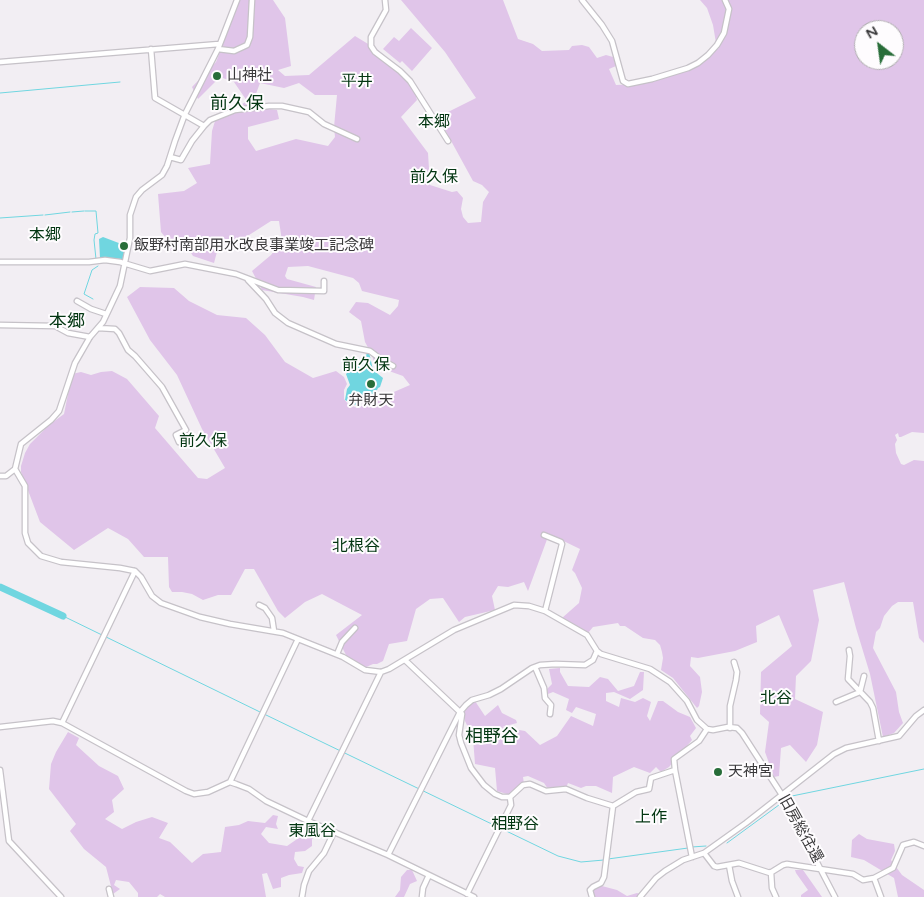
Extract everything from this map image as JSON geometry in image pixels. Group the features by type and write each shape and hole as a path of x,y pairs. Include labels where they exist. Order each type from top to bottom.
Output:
{"street":[{"path":"0,476 6,476 15,469 21,444 51,420 59,411 75,363 90,337 98,328 120,286 130,238 130,215 136,197 162,175 185,114 218,47 237,0"},
{"path":"0,62 151,50 218,47 234,50 247,45 250,37 252,0"},
{"path":"385,0 386,10 371,37 371,46 375,52 410,80 448,141"},
{"path":"582,0 612,41 623,81 628,84 652,79 698,64 717,46 724,33 729,9 725,0"},
{"path":"151,50 155,98 204,126"},
{"path":"170,157 181,160 210,120 235,110 278,106 309,112 324,124 357,139"},
{"path":"0,262 90,262 106,260 125,263 150,271 178,264 193,265 236,274 278,290 290,291 324,291 324,282"},
{"path":"247,279 266,299 275,313 288,323 336,344 370,351 393,366"},
{"path":"77,301 91,309 106,314"},
{"path":"0,325 55,326 68,333 90,337"},
{"path":"98,328 115,329 119,332 128,350 136,356 162,387 186,430 176,435 179,442"},
{"path":"15,469 25,486 25,532 28,543 41,556 61,562 135,571 141,576 152,596 161,603 200,617 230,624 274,630 337,654 366,670 381,672 389,670 454,630 514,605 529,606 545,612 587,635 597,651 609,657 650,670 670,682 687,701 697,720 707,729 713,730 730,728 730,706 737,672 734,662"},
{"path":"544,535 562,544 545,612"},
{"path":"62,723 135,571"},
{"path":"259,605 265,608 272,618 274,630"},
{"path":"337,654 342,642 354,628"},
{"path":"0,727 53,721 62,723 186,791 194,794 208,792 230,782 298,639"},
{"path":"849,650 848,679 873,708 879,741"},
{"path":"388,855 460,712 472,700 501,689 535,667 556,664 585,665 593,660 597,651"},
{"path":"406,661 462,714 459,735 471,768 484,785 502,797 510,797 524,785 530,784 546,790 566,789 613,806 636,792 649,789 651,778 675,770"},
{"path":"535,667 544,688 545,698 552,704 550,714"},
{"path":"308,821 381,672"},
{"path":"860,692 864,676"},
{"path":"836,702 860,692"},
{"path":"640,897 664,871 683,860 704,853 840,750 899,736 916,716 924,710"},
{"name":"旧房総往還","path":"730,728 737,728 742,733 782,795 822,869 853,874 863,880 874,878"},
{"path":"692,857 674,759 699,740 707,729"},
{"path":"0,770 9,841 61,897"},
{"path":"230,782 250,790 266,801 308,821 388,855 474,897"},
{"path":"467,894 511,805 510,797"},
{"path":"592,897 590,890 593,886 601,883 604,877 613,806"},
{"path":"302,897 309,871 324,853 334,832"},
{"path":"881,897 874,878 893,868 903,845 914,842 924,846"},
{"path":"704,853 714,866 717,867 739,863 767,872 787,864 810,869 822,869 836,897"},
{"path":"729,865 738,897"},
{"path":"771,872 772,888 776,897"},
{"path":"422,897 423,888 429,875"},
{"path":"109,889 111,897"}],"shaded area":[{"path":"240,0 273,0 285,18 291,66 278,70 285,76 309,75 355,36 378,50 411,78 417,100 401,117 428,153 430,185 452,192 457,191 463,198 461,209 463,217 468,223 481,222 483,202 489,192 482,185 473,181 438,117 476,98 445,52 401,0 503,0 518,39 533,44 542,51 569,50 572,46 582,45 589,47 597,58 606,55 613,57 616,66 609,69 616,85 636,84 669,76 697,61 713,47 718,49 707,8 700,0 924,0 924,433 912,432 899,437 898,433 895,435 897,440 895,444 896,453 901,464 904,465 914,460 924,461 924,643 919,638 913,602 898,602 892,606 884,616 880,628 876,632 873,648 896,692 903,723 894,733 883,737 870,674 844,582 813,590 819,620 811,661 796,676 795,699 823,712 817,745 806,762 790,745 781,748 779,776 774,777 765,752 769,722 760,714 761,672 792,646 779,615 756,626 757,642 735,651 698,658 691,657 690,666 700,677 702,692 697,708 673,678 661,670 662,652 660,645 655,640 643,638 625,626 620,626 618,623 593,627 588,633 562,618 579,603 582,588 572,570 580,549 549,534 528,591 524,582 508,587 498,586 492,596 495,610 465,617 459,622 443,598 430,599 416,609 407,641 389,644 383,661 364,668 347,657 336,635 362,615 322,594 305,602 285,618 278,611 254,569 245,569 231,595 218,595 203,600 192,594 172,592 169,587 168,557 144,557 128,539 108,528 74,550 40,522 21,472 21,466 30,444 49,425 64,414 72,374 81,372 91,375 112,371 127,379 159,416 155,428 198,478 207,479 225,468 202,429 177,375 150,340 127,297 140,287 174,288 189,301 217,315 246,318 265,335 285,362 313,378 336,371 344,377 347,384 344,390 344,399 348,404 357,408 410,385 403,376 375,366 365,342 361,321 349,312 356,302 368,303 390,315 398,306 399,300 362,291 359,283 353,278 308,266 288,267 285,276 287,279 316,287 314,300 262,290 252,271 271,255 282,241 279,221 271,221 235,244 233,239 218,248 214,263 193,256 188,248 167,251 164,242 166,238 161,232 158,194 184,191 197,183 188,168 210,164 212,131 215,121 247,101 234,82 220,77 198,99 192,87 216,62","holes":["260,83 284,88 299,83 315,95 337,95 335,137 328,146 296,139 256,151 248,139 248,127 279,119 277,110 251,107"]},
{"path":"411,28 432,48 412,71 402,61 400,63 383,49 394,37 399,41"},
{"path":"560,668 560,672 568,686 589,687 600,677 608,679 618,691 634,686 640,672 644,672 643,690 630,699 614,692 606,693 606,701 619,707 621,698 635,702 643,698 651,702 647,716 650,721 658,701 663,701 678,712 690,717 696,728 690,736 692,740 669,767 661,772 656,767 650,773 634,767 613,777 612,793 596,786 581,788 568,783 566,788 548,789 544,783 528,776 523,777 524,784 510,795 497,791 495,768 475,764 473,738 465,721 463,711 475,701 485,716 498,705 502,713 516,720 517,723 502,727 525,731 540,745 557,736 571,716 593,726 596,714 576,707 572,713 566,710 569,699 553,692 548,694 547,689 552,684 549,669"},
{"path":"68,732 79,738 76,745 99,766 118,776 124,789 112,800 114,812 105,819 122,829 152,817 168,823 159,838 170,842 192,863 203,854 221,852 225,827 239,825 248,821 265,823 273,815 278,816 276,824 278,829 266,827 261,834 269,843 287,846 303,835 319,833 312,839 312,846 305,851 295,852 294,859 298,866 304,867 302,873 281,878 281,887 273,889 267,873 262,874 266,897 165,897 160,894 157,897 138,897 138,893 129,882 116,880 114,885 120,889 113,894 106,867 84,849 70,831 76,824 49,789 51,764"},
{"path":"859,834 867,839 894,844 895,851 891,860 902,875 924,890 924,897 898,897 894,878 864,860 851,857 852,840"},
{"path":"407,870 412,870 417,881 410,884 404,897 395,897 400,890 401,877"},
{"path":"795,870 803,870 822,897 801,897 808,890"},
{"path":"598,885 617,890 627,896 640,894 638,897 593,897 593,888"}],"water":[{"path":"103,237 124,245 123,259 100,258 99,239"},
{"path":"369,352 373,370 383,378 374,396 355,405 345,400 347,389 350,385 346,374"}],"waterway":[{"path":"0,93 120,82"},
{"path":"72,212 84,211"},
{"path":"85,211 96,211 98,233 95,234 94,240 96,259"},
{"path":"45,215 70,212"},
{"path":"0,218 43,215"},
{"path":"93,299 84,294 92,270 98,266"},
{"path":"0,587 63,616"},
{"path":"63,616 260,712"},
{"path":"264,714 558,856 581,862 604,860"},
{"path":"788,799 792,796 924,769"},
{"path":"727,843 783,802"},
{"path":"692,847 706,846"},
{"path":"608,859 688,848"}],"place":[{"name":"山神社","path":"217,76"},
{"name":"飯野村南部用水改良事業竣工記念碑","path":"124,246"},
{"name":"弁財天","path":"371,384"},
{"name":"天神宮","path":"718,772"}],"district":[{"name":"平井","path":"357,82"},
{"name":"前久保","path":"237,104"},
{"name":"本郷","path":"434,123"},
{"name":"前久保","path":"434,178"},
{"name":"本郷","path":"45,236"},
{"name":"本郷","path":"67,322"},
{"name":"前久保","path":"366,366"},
{"name":"前久保","path":"203,442"},
{"name":"北根谷","path":"356,547"},
{"name":"北谷","path":"776,699"},
{"name":"相野谷","path":"492,737"},
{"name":"上作","path":"651,818"},
{"name":"相野谷","path":"515,825"},
{"name":"東風谷","path":"312,832"}]}
